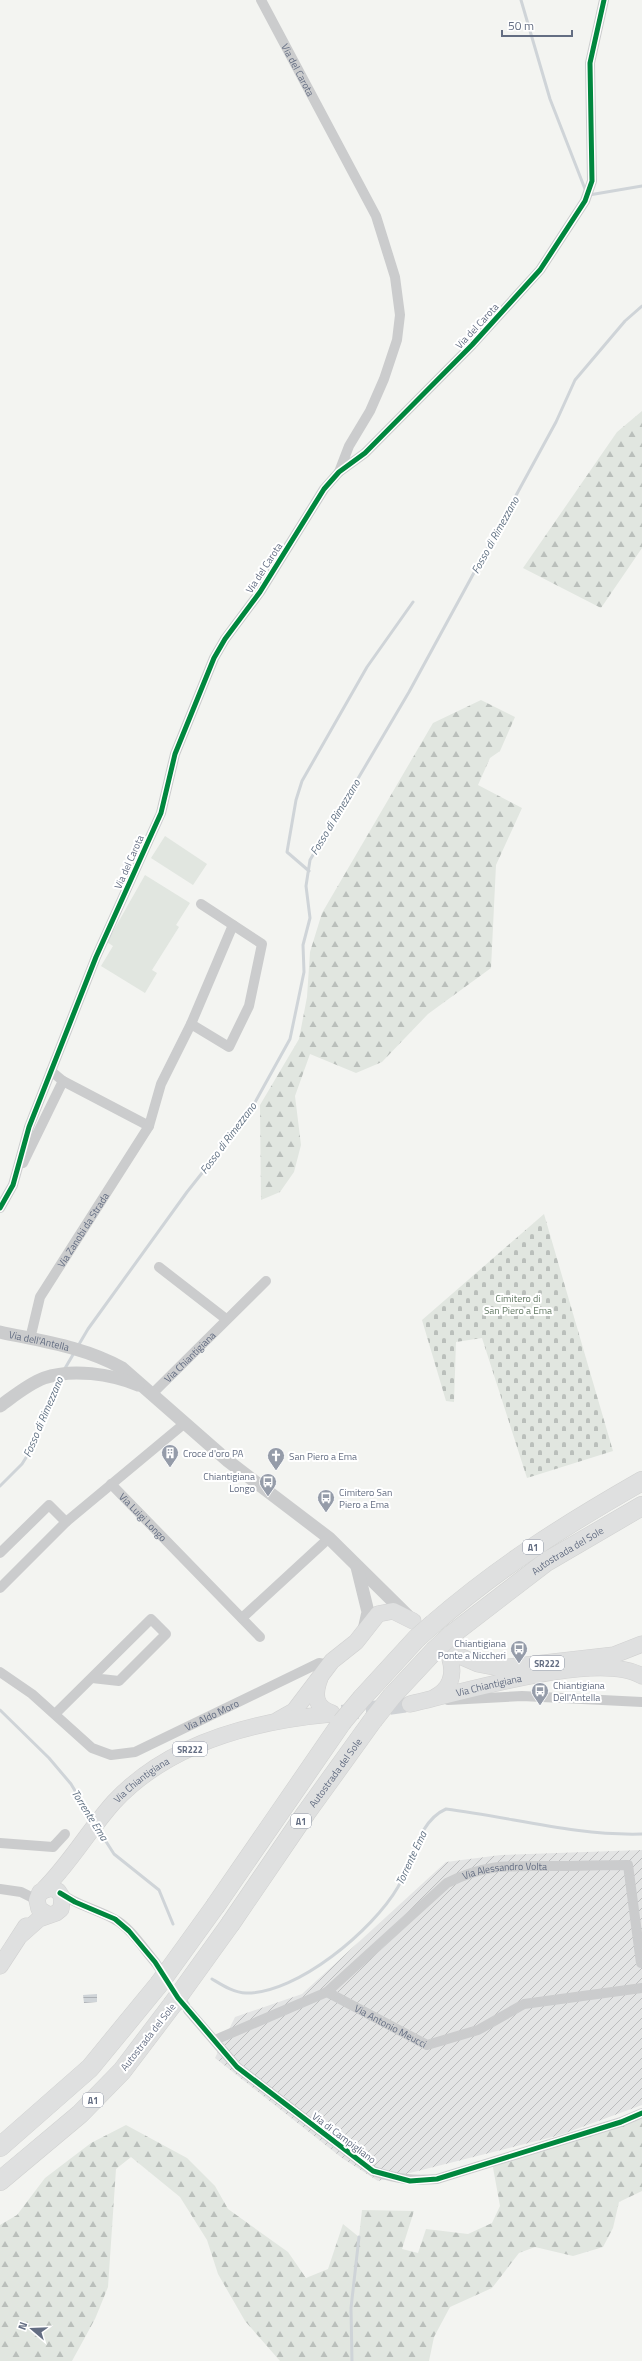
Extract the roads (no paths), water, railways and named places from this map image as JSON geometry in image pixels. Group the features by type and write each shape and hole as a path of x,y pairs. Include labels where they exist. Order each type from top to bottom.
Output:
{"highway":[{"name":"Autostrada del Sole","path":"0,2147 90,2068 159,1984 216,1905 335,1716 362,1698 415,1629 433,1624 478,1585 520,1555 585,1514 642,1482"},
{"name":"Autostrada del Sole","path":"0,2181 85,2108 122,2071 180,2007 231,1923 306,1813 392,1696 446,1655 451,1635 546,1562 642,1506"}],"main road":[{"name":"Via Chiantigiana","path":"275,1722 294,1710 324,1671 339,1655 356,1642 374,1617 382,1612 397,1612 415,1629"},
{"name":"Via Chiantigiana","path":"446,1655 489,1667 511,1668 614,1655 642,1644"},
{"name":"Via Chiantigiana","path":"430,1700 443,1693 450,1683 452,1670 446,1655"},
{"name":"Via Chiantigiana","path":"410,1704 497,1682 560,1672 616,1667 631,1670 642,1676"},
{"name":"Via Chiantigiana","path":"324,1671 316,1690 317,1701 324,1709 335,1716"},
{"name":"Via Chiantigiana","path":"53,1901 59,1872 80,1844 116,1800 150,1773 191,1748 230,1733 275,1722 335,1716"},
{"path":"0,1966 21,1935 53,1901"}],"street":[{"name":"Via del Carota","path":"261,0 376,216 395,277 400,315 397,340 376,398 349,446 339,472"},
{"name":"Via del Carota","path":"13,1185 28,1127 96,957 161,813 175,754 214,658 225,639 260,592 324,489 339,472 370,447 472,345 540,270 585,200 592,181 590,63 604,0"},
{"path":"191,1024 229,1047 249,1006 262,944 200,904"},
{"name":"Via Zanobi da Strada","path":"30,1339 40,1298 149,1126 161,1084 191,1024 233,925"},
{"path":"51,1071 63,1081 149,1126"},
{"name":"Via del Carota","path":"0,1208 13,1185 63,1081"},
{"path":"159,1267 226,1319"},
{"name":"Via Chiantigiana","path":"150,1392 266,1281"},
{"name":"Via dell'Antella","path":"0,1332 75,1349"},
{"name":"Via Chiantigiana","path":"75,1349 118,1366 150,1392 228,1461 329,1538 415,1629"},
{"name":"Via Chiantigiana","path":"0,1406 34,1383 61,1374 82,1373 117,1379 150,1392"},
{"name":"Via Luigi Longo","path":"185,1423 111,1484 260,1637"},
{"path":"0,1588 66,1522 111,1484"},
{"path":"0,1553 49,1505 66,1522"},
{"path":"242,1618 329,1538"},
{"name":"Via Chiantigiana","path":"355,1564 361,1579 368,1612 363,1632"},
{"path":"55,1714 151,1619 166,1634 119,1681 92,1678"},
{"name":"Via Aldo Moro","path":"0,1672 17,1682 55,1714 85,1743 97,1750 117,1756 135,1752 319,1663 325,1664 324,1671"},
{"path":"430,1700 522,1696 642,1702"},
{"path":"0,1843 53,1847 65,1834"},
{"name":"Via Alessandro Volta","path":"327,1992 447,1883 470,1872 492,1867 521,1864 628,1865 641,1963"},
{"path":"0,1889 21,1892 115,1919 129,1931 154,1962"},
{"name":"Via Antonio Meucci","path":"327,1992 427,2045 478,2030 524,2004 642,1988"},
{"path":"215,2040 327,1992"},
{"name":"Via di Campigliano","path":"180,2007 215,2040 237,2067 373,2171 410,2181 437,2179 621,2122 642,2113"}],"waterway":[{"path":"521,0 550,99 585,189"},
{"path":"589,195 642,186"},
{"name":"Fosso di Rimezzano","path":"78,1346 88,1329 187,1192 248,1115 290,1039 304,972 303,945 310,918 306,886 310,860 409,692 556,422 575,380 625,321 642,306"},
{"path":"309,871 287,852 296,800 302,781 367,667 413,602"},
{"name":"Fosso di Rimezzano","path":"64,1370 74,1353"},
{"name":"Fosso di Rimezzano","path":"0,1486 22,1464 32,1448 59,1379"},
{"name":"Torrente Ema","path":"0,1710 49,1758 71,1784 93,1821"},
{"name":"Torrente Ema","path":"212,1979 237,1992 246,1993 266,1990 288,1983 310,1971 332,1956 371,1922 386,1904 398,1887 422,1832 436,1815 446,1809 568,1829 617,1834 642,1834"},
{"name":"Torrente Ema","path":"98,1829 114,1854 159,1890 173,1924"},
{"path":"352,2361 351,2308 359,2237"}],"tunnel":[{"path":"342,1713 410,1704"},
{"path":"155,1962 188,2010"}],"place":[{"name":"Croce d'oro PA","path":"170,1468"},
{"name":"San Piero a Ema","path":"276,1471"},
{"name":"Chiantigiana Longo","path":"268,1497"},
{"name":"Cimitero San Piero a Ema","path":"326,1513"},
{"name":"Chiantigiana Ponte a Niccheri","path":"519,1664"},
{"name":"Chiantigiana Dell'Antella","path":"540,1706"}],"park label":[{"name":"Cimitero di San Piero a Ema","path":"518,1304"}]}
